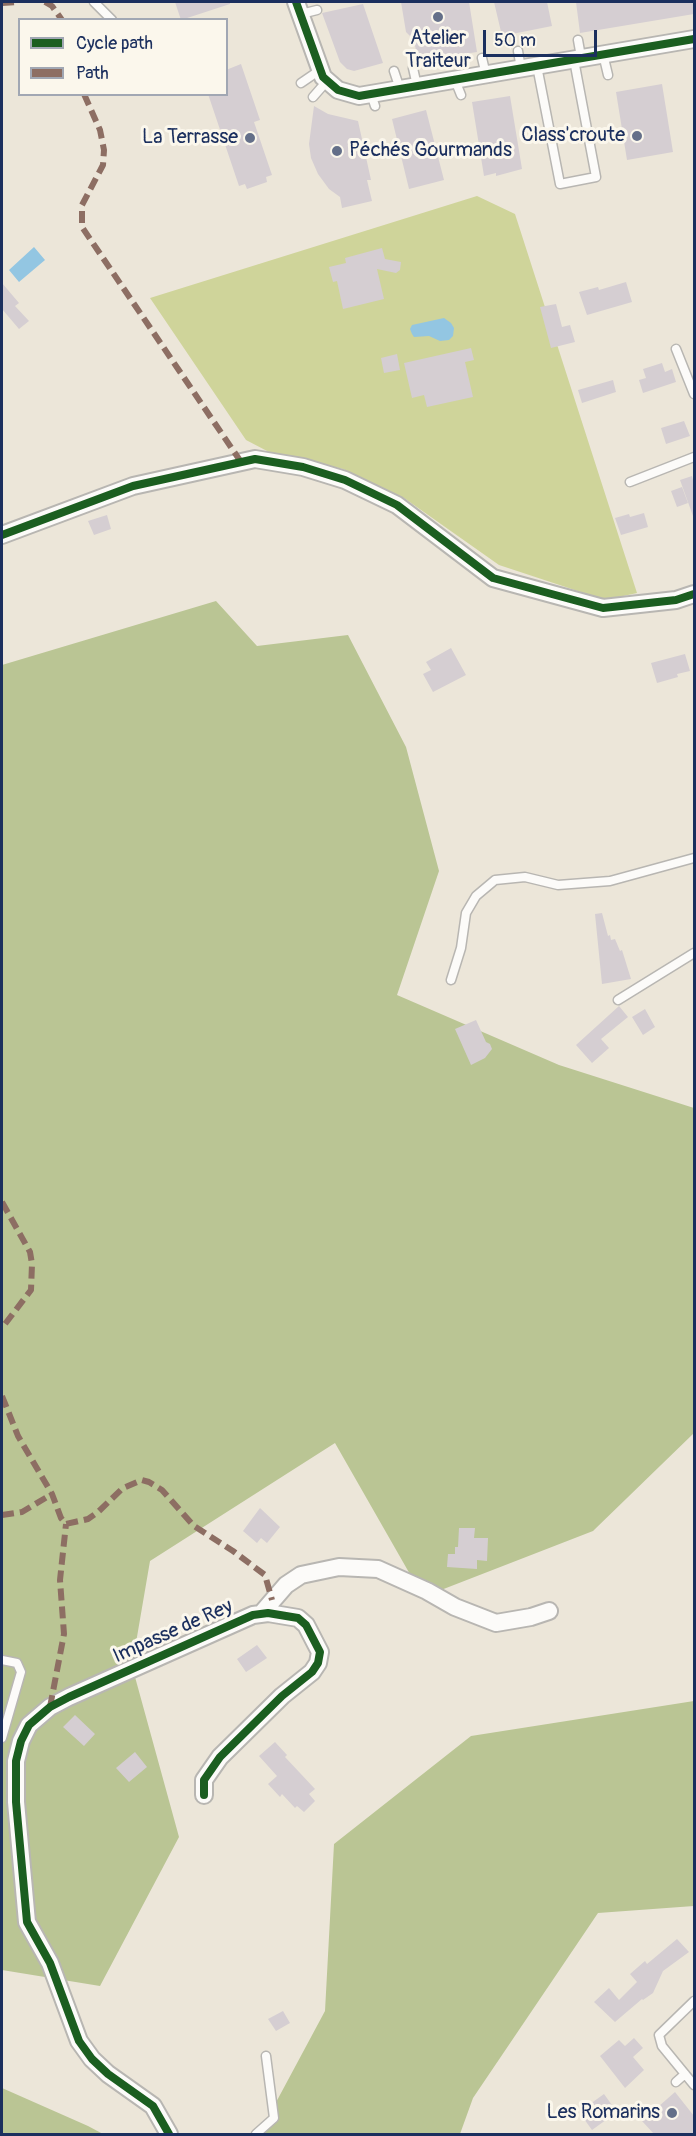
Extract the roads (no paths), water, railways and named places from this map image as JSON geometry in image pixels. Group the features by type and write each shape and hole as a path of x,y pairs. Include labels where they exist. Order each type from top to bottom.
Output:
{"street":[{"path":"304,9 324,75 338,90 373,100 400,89 417,86 458,88 486,75 694,39"},
{"path":"2,535 133,486 255,459 303,466 345,480 397,505 494,578 603,608 676,600 694,594"},
{"path":"261,1614 286,1585 301,1575 339,1567 378,1569 427,1591 455,1607 496,1623 531,1617 549,1611"},
{"name":"Impasse de Rey","path":"169,2134 153,2106 108,2074 92,2059 79,2041 50,1963 26,1919 16,1802 16,1761 27,1728 50,1707 69,1696 253,1615 268,1613 298,1618 306,1625 320,1652 318,1664 312,1672 282,1695 220,1757 204,1780 204,1795"}],"lane":[{"path":"94,2 110,18"},
{"path":"518,51 529,68 560,184 596,177 577,59 578,40"},
{"path":"603,54 608,75"},
{"path":"482,58 486,75"},
{"path":"413,68 417,86"},
{"path":"394,71 400,89"},
{"path":"301,83 324,75"},
{"path":"313,97 324,75"},
{"path":"676,349 694,394"},
{"path":"630,482 694,457"},
{"path":"451,980 461,948 466,913 476,896 495,880 525,877 558,885 610,881 694,858"},
{"path":"618,1000 694,953"},
{"path":"2,1660 17,1664 21,1672 2,1738"},
{"path":"694,2001 659,2034 662,2046 694,2085"},
{"path":"256,2134 274,2118 266,2056"},
{"path":"676,2082 685,2074"}],"water":[{"path":"34,247 45,260 19,282 9,270"},
{"path":"444,318 454,328 453,336 449,340 440,341 429,336 414,337 412,334 410,329 412,325"}],"place":[{"name":"Atelier Traiteur","path":"438,17"},
{"name":"Class'croute","path":"637,136"},
{"name":"La Terrasse","path":"250,138"},
{"name":"Péchés Gourmands","path":"337,151"},
{"name":"Les Romarins","path":"672,2113"}]}
